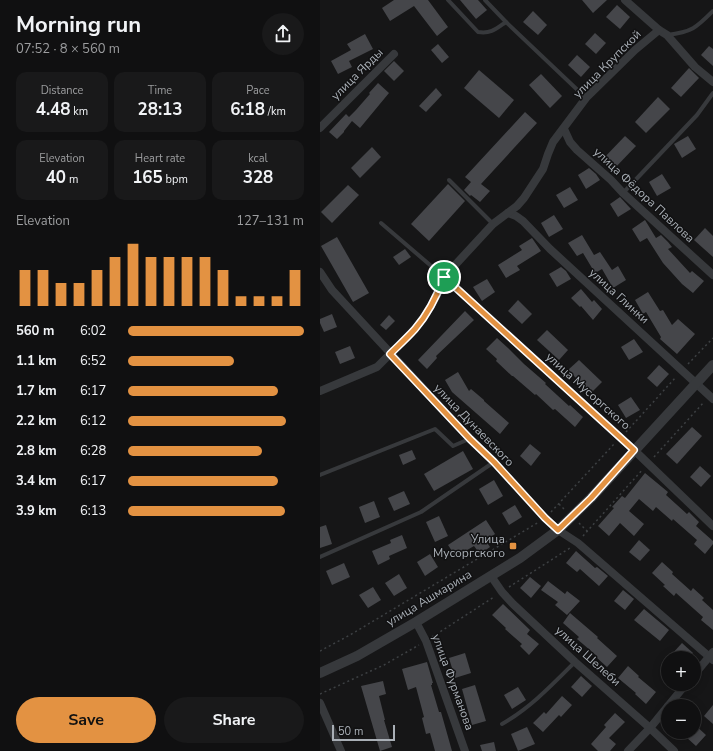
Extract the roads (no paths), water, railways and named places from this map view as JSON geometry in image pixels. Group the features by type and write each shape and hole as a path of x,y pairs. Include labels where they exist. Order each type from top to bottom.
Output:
{"street":[{"path":"625,0 659,30 667,35 696,67 713,82"},
{"name":"улица Крупской","path":"320,391 377,367 415,329 437,295 444,277 493,224 508,213 524,198 544,169 553,142 586,98 635,50 659,30"},
{"name":"улица Ярды","path":"320,128 394,54"},
{"name":"улица Фёдора Павлова","path":"564,129 570,142 576,150 611,180 623,193 713,275"},
{"name":"улица Глинки","path":"508,213 523,221 555,254 713,399"},
{"name":"улица Дунаевского","path":"320,272 332,290 390,354 470,439 494,462 545,518 558,530 578,543 712,656"},
{"name":"улица Мусоргского","path":"444,277 634,450 713,526"},
{"name":"улица Ашмарина","path":"320,673 357,656 416,622 525,554 558,530 591,498 713,365"},
{"name":"улица Шелеби","path":"491,576 502,592 513,604 674,751"},
{"name":"улица Фурманова","path":"416,622 426,641 465,751"},
{"path":"701,668 712,656"},
{"path":"674,699 680,691"},
{"path":"320,703 342,751"},
{"path":"628,751 661,715"}],"lane":[{"path":"448,0 478,32 485,33 492,31 506,22"},
{"path":"485,0 586,98"},
{"path":"667,35 683,33 691,30 700,24 713,11"},
{"path":"623,193 697,115 713,93"},
{"path":"449,180 493,224"},
{"path":"381,223 444,277"},
{"path":"320,476 435,430 453,446 470,439"},
{"path":"320,557 421,512 494,462"},
{"path":"502,724 516,716 575,662"}],"place":[{"name":"Улица Мусоргского","path":"513,546"}]}
